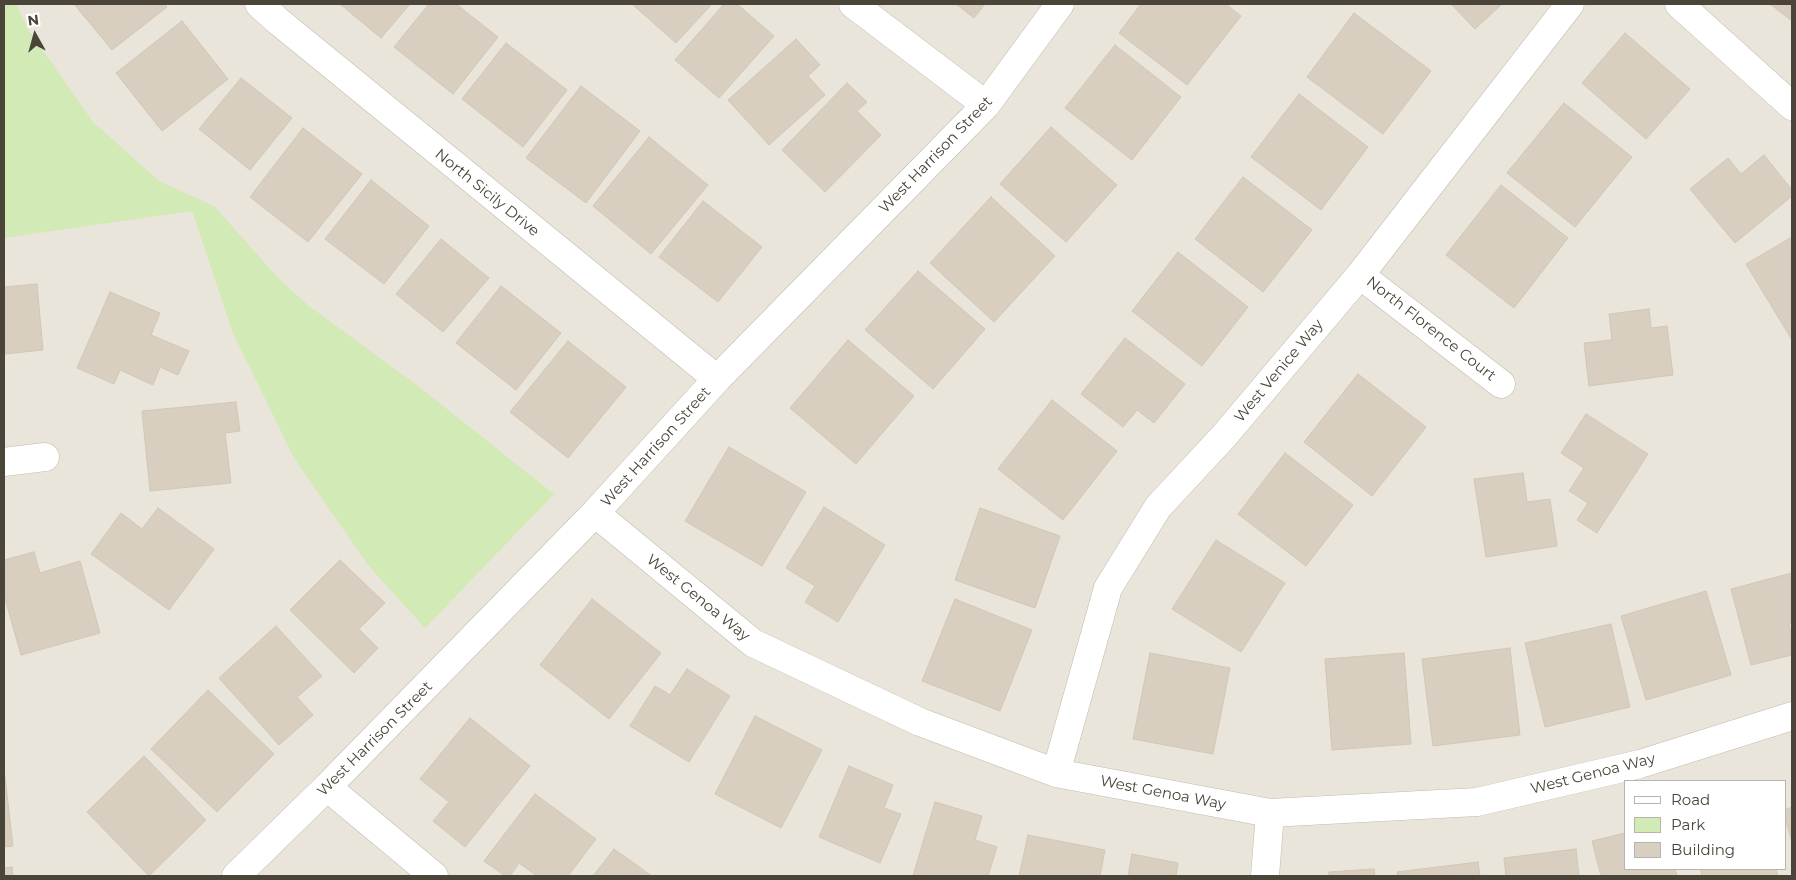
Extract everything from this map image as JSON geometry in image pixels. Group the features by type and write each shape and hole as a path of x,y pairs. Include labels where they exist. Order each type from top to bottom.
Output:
{"street":[{"name":"North Sicily Drive","path":"259,4 717,379"},
{"path":"853,4 986,105"},
{"name":"West Harrison Street","path":"236,876 327,788 596,513 717,379 986,105 1060,4"},
{"name":"West Venice Way","path":"1056,772 1108,588 1158,508 1224,436 1360,274 1570,4"},
{"path":"1679,4 1792,106"},
{"name":"North Florence Court","path":"1360,274 1501,384"},
{"path":"4,462 45,457"},
{"name":"West Genoa Way","path":"596,513 753,642 920,722 1056,772 1270,813 1477,802 1640,764 1792,716"},
{"path":"327,788 434,876"},
{"path":"1265,876 1270,813"}],"shaded area":[{"path":"4,4 1792,4 1792,876 4,876"}],"green space":[{"path":"4,4 16,4 28,29 93,122 159,181 214,206 280,280 309,306 414,383 554,494 425,628 368,565 294,458 232,331 192,211 4,238"}],"building":[{"path":"74,4 164,4 167,7 112,50"},
{"path":"340,4 410,4 381,38"},
{"path":"429,4 456,4 498,37 453,94 394,47"},
{"path":"632,4 712,4 676,43"},
{"path":"724,4 737,4 774,36 719,98 675,60"},
{"path":"956,4 985,4 974,18"},
{"path":"1141,4 1226,4 1241,16 1187,85 1119,33"},
{"path":"1451,4 1502,4 1475,29"},
{"path":"1770,4 1792,4 1792,21"},
{"path":"1354,13 1431,71 1383,134 1307,77"},
{"path":"182,21 228,79 162,131 116,73"},
{"path":"1625,33 1690,89 1646,139 1582,83"},
{"path":"796,39 820,65 808,76 825,95 769,145 728,100"},
{"path":"506,43 567,90 523,147 462,99"},
{"path":"1115,45 1181,97 1132,160 1065,108"},
{"path":"241,78 292,118 250,170 199,129"},
{"path":"847,83 867,102 857,111 881,135 825,192 782,150"},
{"path":"581,86 640,131 586,203 526,158"},
{"path":"1299,94 1368,147 1321,210 1251,157"},
{"path":"1564,103 1632,157 1575,227 1507,173"},
{"path":"1051,127 1117,185 1066,242 1000,184"},
{"path":"303,128 362,174 308,242 250,197"},
{"path":"649,137 708,185 651,254 593,206"},
{"path":"1764,155 1792,190 1792,196 1735,243 1690,189 1728,158 1741,174"},
{"path":"1243,177 1312,230 1263,292 1195,239"},
{"path":"371,180 429,226 384,284 325,239"},
{"path":"1501,185 1568,238 1514,308 1446,255"},
{"path":"991,197 1055,256 994,322 930,263"},
{"path":"703,201 762,247 718,302 659,257"},
{"path":"1792,237 1792,340 1746,264"},
{"path":"441,239 489,278 443,332 396,294"},
{"path":"1178,252 1248,307 1202,366 1132,311"},
{"path":"918,271 985,329 933,389 865,330"},
{"path":"37,284 43,350 4,354 4,287"},
{"path":"501,286 561,333 516,390 456,343"},
{"path":"110,292 160,313 151,335 189,351 178,375 160,367 153,385 120,370 114,384 77,368"},
{"path":"1649,309 1651,328 1667,326 1673,375 1589,386 1584,343 1612,340 1609,314"},
{"path":"1125,338 1185,384 1154,423 1137,410 1123,427 1081,394"},
{"path":"848,340 914,396 856,464 790,408"},
{"path":"568,341 626,387 568,458 510,412"},
{"path":"1358,374 1426,427 1372,496 1304,442"},
{"path":"1052,400 1117,451 1063,520 998,469"},
{"path":"236,402 240,431 225,433 231,483 150,491 142,411"},
{"path":"1586,414 1648,454 1597,533 1577,520 1588,503 1569,491 1584,468 1561,453"},
{"path":"729,447 806,492 762,566 685,521"},
{"path":"1285,453 1353,505 1306,566 1238,514"},
{"path":"1523,473 1527,502 1550,499 1557,546 1486,557 1474,479"},
{"path":"824,507 885,545 838,622 805,602 815,586 786,568"},
{"path":"158,508 214,549 169,610 91,554 121,513 142,529"},
{"path":"980,508 1060,536 1035,608 955,580"},
{"path":"1216,540 1285,583 1241,652 1172,609"},
{"path":"34,552 40,573 80,561 100,633 21,655 4,595 4,560"},
{"path":"340,560 385,603 359,629 378,648 354,673 290,610"},
{"path":"1792,573 1792,623 1789,624 1792,637 1792,655 1751,665 1731,589"},
{"path":"1706,591 1731,675 1646,700 1621,616"},
{"path":"592,599 661,653 609,719 540,665"},
{"path":"955,599 1032,630 1000,711 922,681"},
{"path":"1611,624 1630,707 1545,727 1525,643"},
{"path":"276,626 322,676 297,697 313,715 279,745 219,678"},
{"path":"1510,648 1520,735 1433,746 1422,659"},
{"path":"1150,653 1230,668 1213,754 1133,739"},
{"path":"1404,653 1411,744 1332,750 1325,659"},
{"path":"687,669 730,696 689,762 630,726 655,686 670,695"},
{"path":"208,690 274,754 217,812 151,749"},
{"path":"755,716 822,750 781,828 715,794"},
{"path":"470,718 530,766 465,847 433,821 449,802 420,779"},
{"path":"144,756 206,820 149,876 87,812"},
{"path":"849,766 893,785 884,808 901,814 880,863 819,837"},
{"path":"4,769 13,846 4,847"},
{"path":"535,794 596,839 568,876 537,876 519,863 510,876 505,876 484,861"},
{"path":"935,802 982,816 975,840 997,847 988,876 913,876"},
{"path":"1792,807 1792,842 1786,821 1786,810"},
{"path":"1624,833 1624,870 1675,870 1677,876 1601,876 1592,841"},
{"path":"1028,835 1105,850 1100,876 1019,876"},
{"path":"614,849 652,876 593,876"},
{"path":"1576,849 1579,876 1506,876 1504,858"},
{"path":"1132,854 1178,863 1176,876 1128,876"},
{"path":"1478,862 1480,876 1398,876 1397,872"},
{"path":"12,867 13,876 4,876 4,868"},
{"path":"1374,869 1375,876 1329,876 1329,872"},
{"path":"1700,870 1776,870 1778,876 1702,876"}]}
